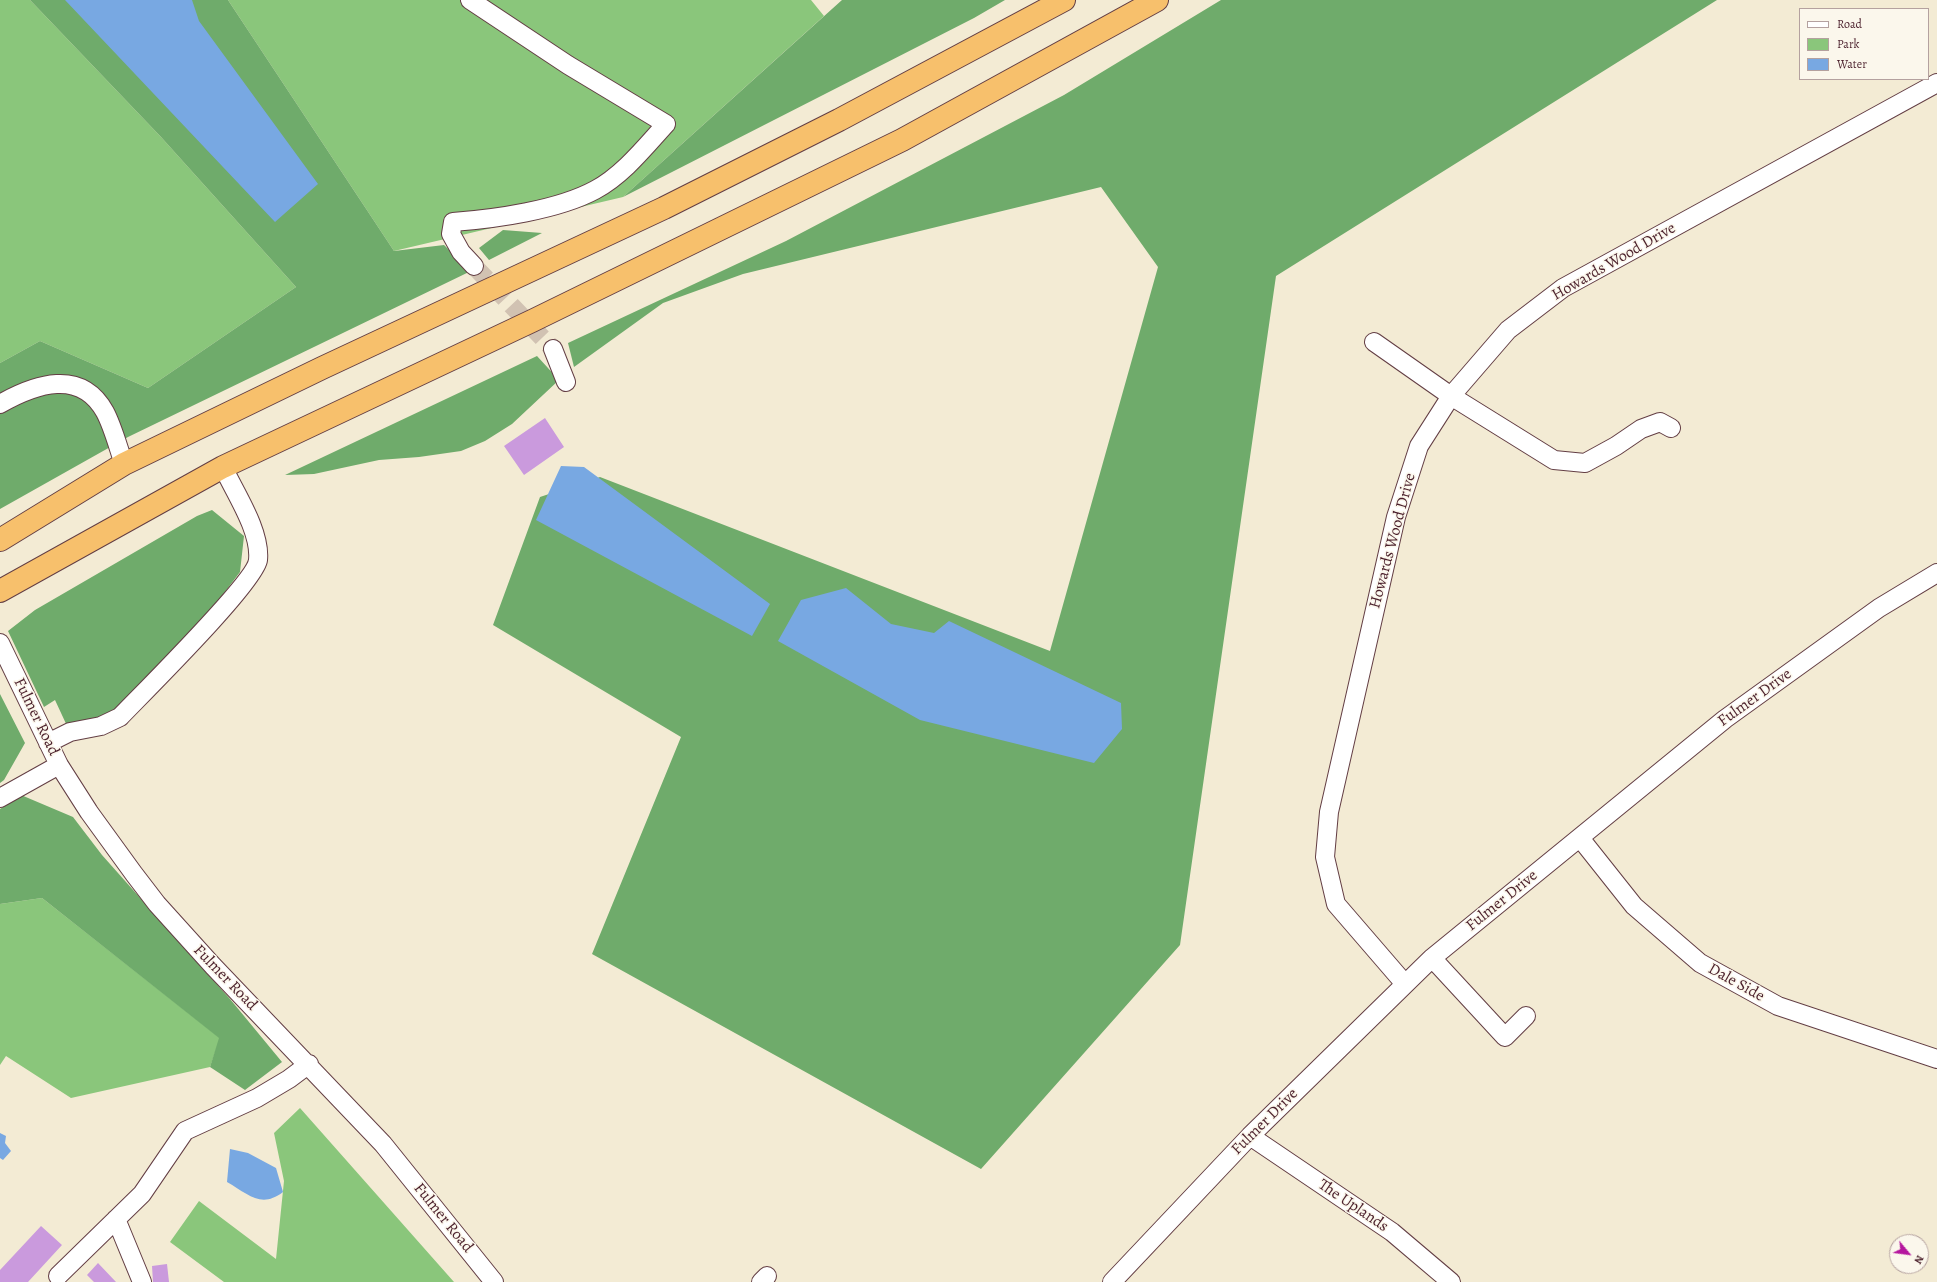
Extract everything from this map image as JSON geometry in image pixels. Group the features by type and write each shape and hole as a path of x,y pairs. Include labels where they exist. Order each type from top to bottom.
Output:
{"highway":[{"path":"0,540 124,464 322,368 664,208 839,120 1064,0"},
{"path":"0,591 223,467 532,320 902,140 1157,0"}],"street":[{"path":"470,0 568,65 666,124 621,171 596,190 567,202 489,219 453,222 451,234 461,252 474,266"},
{"name":"Howards Wood Drive","path":"1405,984 1336,904 1325,857 1329,812 1396,517 1419,446 1451,396 1508,330 1563,288 1937,83"},
{"path":"1374,342 1451,396 1554,460 1585,463 1616,446 1641,429 1660,422 1671,428"},
{"path":"553,349 566,382"},
{"path":"0,404 27,390 44,385 56,384 87,390 105,412 124,464"},
{"path":"48,743 70,732 101,726 120,717 243,587 258,561 256,536 223,467"},
{"name":"Fulmer Drive","path":"1112,1282 1250,1136 1432,958 1725,719 1879,608 1937,573"},
{"name":"Fulmer Road","path":"0,643 59,765 89,812 157,904 213,966 309,1064 383,1144 494,1282"},
{"path":"0,798 59,765"},
{"name":"Dale Side","path":"1580,838 1634,906 1700,963 1778,1006 1937,1059"},
{"path":"1432,958 1505,1037 1526,1016"},
{"path":"58,1276 142,1194 185,1131 257,1098 289,1079 309,1064"},
{"name":"The Uplands","path":"1250,1136 1392,1232 1451,1282"},
{"path":"116,1219 142,1282"}],"green space":[{"path":"0,0 30,0 161,137 296,287 148,388 40,341 0,363"},
{"path":"30,0 228,0 394,251 444,245 471,271 128,437 0,509 0,363 40,341 148,388 296,287 161,137"},
{"path":"228,0 811,0 824,16 623,197 394,251"},
{"path":"842,0 1005,0 974,18 623,197"},
{"path":"1221,0 1717,0 1276,276 1180,945 981,1169 592,954 681,737 493,625 540,497 600,477 1050,651 1158,267 1101,187 743,274 663,303 574,367 568,343 786,241 1064,95"},
{"path":"503,230 542,233 489,260 479,248"},
{"path":"537,356 559,380 512,424 485,441 461,451 419,457 379,460 314,474 285,475"},
{"path":"212,510 244,536 240,572 206,617 116,713 68,728 55,700 44,707 8,631 35,610 197,516"},
{"path":"0,694 25,743 4,780 0,783"},
{"path":"21,795 73,817 102,855 230,999 282,1062 245,1090 210,1067 219,1038 42,898 0,904 0,809"},
{"path":"42,898 220,1038 210,1067 71,1098 6,1056 0,1065 0,904"},
{"path":"300,1108 454,1282 224,1282 170,1242 199,1201 276,1259 284,1181 274,1133"}],"water":[{"path":"65,0 192,0 199,21 318,184 275,222"},
{"path":"561,466 584,467 770,604 752,636 536,520"},
{"path":"846,588 891,624 934,633 949,621 1121,703 1122,729 1094,763 920,720 778,641 801,600"},
{"path":"0,1133 6,1136 5,1143 11,1151 3,1160 0,1158"},
{"path":"230,1149 248,1153 276,1168 283,1192 268,1199 255,1198 227,1182"}],"building":[{"path":"545,418 564,447 524,475 504,446"},
{"path":"41,1226 62,1245 28,1282 0,1282 0,1270"},
{"path":"98,1263 116,1282 94,1282 87,1275"},
{"path":"167,1264 169,1282 153,1282 152,1266"}],"tunnel":[{"path":"474,266 553,349"}]}
